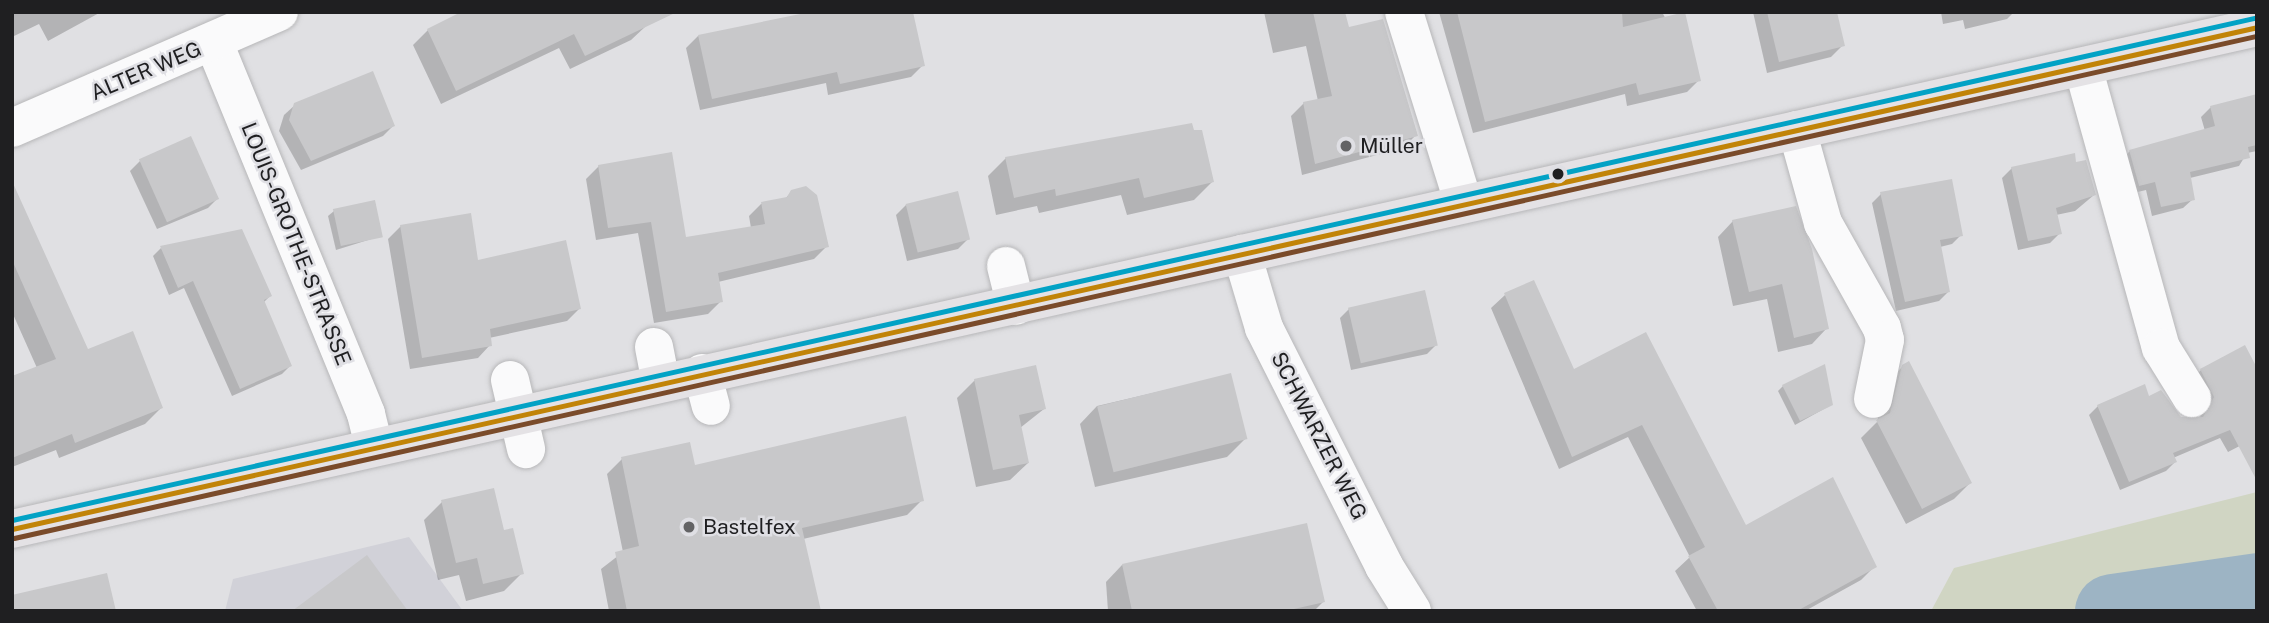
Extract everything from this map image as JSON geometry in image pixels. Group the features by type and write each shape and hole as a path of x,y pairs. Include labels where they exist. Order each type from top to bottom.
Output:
{"main road":[{"path":"12,529 518,415 657,365 706,390 1016,306 1464,202 1797,131 2257,27"}],"street":[{"name":"ALTER WEG","path":"12,128 214,43 279,12"},
{"path":"1404,12 1464,202"},
{"name":"LOUIS-GROTHE-STRASSE","path":"214,43 366,414 374,447"},
{"path":"2083,67 2161,348 2192,398"},
{"path":"1797,131 1823,223 1882,328 1885,340 1873,399"},
{"name":"SCHWARZER WEG","path":"1242,254 1264,328 1412,611"},
{"path":"1006,266 1016,306"}],"shaded area":[{"path":"409,537 463,611 225,611 233,579"}],"green space":[{"path":"2257,492 2257,611 1931,611 1954,568"}],"building":[{"path":"461,12 677,12 585,56 574,34 456,91 427,29"},
{"path":"810,12 913,12 925,66 840,84 837,72 712,99 698,35"},
{"path":"1313,12 1345,12 1349,27 1383,19 1418,136 1315,164 1303,102 1332,96"},
{"path":"1457,12 1622,12 1623,27 1685,12 1701,81 1639,95 1636,83 1485,122"},
{"path":"1767,12 1837,12 1845,46 1779,62"},
{"path":"373,71 395,126 311,161 289,120 294,103"},
{"path":"2257,94 2257,145 2248,147 2250,158 2190,172 2195,200 2161,207 2155,182 2139,186 2129,150 2215,126 2210,106"},
{"path":"1192,123 1194,130 1202,130 1214,182 1144,198 1139,178 1056,196 1055,189 1014,198 1005,157"},
{"path":"191,136 219,199 167,222 139,159"},
{"path":"672,152 686,237 765,224 761,202 787,197 791,190 806,186 817,195 829,247 718,273 723,302 666,312 651,222 608,228 598,165"},
{"path":"2075,153 2076,162 2086,160 2096,195 2056,208 2062,234 2028,241 2011,167"},
{"path":"1952,179 1963,236 1940,240 1950,292 1905,302 1880,192"},
{"path":"12,181 88,349 133,331 163,408 75,443 72,434 12,458 12,376 56,359 12,260"},
{"path":"958,191 970,240 918,253 906,204"},
{"path":"375,200 383,237 341,246 333,209"},
{"path":"1796,206 1812,249 1829,329 1794,338 1782,284 1749,292 1732,220"},
{"path":"471,213 478,260 566,240 581,309 490,329 492,346 422,358 400,225"},
{"path":"242,229 272,296 264,300 292,366 240,389 193,281 178,288 160,246"},
{"path":"1534,280 1574,369 1646,332 1746,525 1833,477 1877,567 1797,611 1718,611 1688,556 1705,547 1642,425 1572,457 1504,293"},
{"path":"1425,290 1438,346 1361,363 1348,308"},
{"path":"2245,345 2257,368 2257,481 2230,430 2173,453 2177,462 2129,482 2097,405 2145,384 2149,396 2161,390 2181,417 2203,417 2214,397 2200,369"},
{"path":"1909,361 1972,483 1922,509 1876,420 1890,413 1902,365"},
{"path":"1825,364 1833,405 1800,421 1782,385"},
{"path":"1036,365 1046,409 1019,415 1029,463 993,470 974,379"},
{"path":"1231,373 1247,439 1114,472 1097,406"},
{"path":"906,416 924,501 802,528 821,611 627,611 615,552 639,546 621,457 690,442 695,465"},
{"path":"494,488 504,530 513,528 524,574 483,584 477,558 456,563 441,500"},
{"path":"1307,523 1325,602 1285,611 1132,611 1122,564"},
{"path":"367,555 408,611 292,611"},
{"path":"107,573 116,611 12,611 12,595"}],"waterway":[{"path":"2112,611 2257,590"}],"transit line":[{"path":"12,520 2255,18"},
{"path":"12,529 2257,27"},
{"path":"14,538 2257,36"}],"place":[{"name":"Müller","path":"1346,146"},
{"name":"Bastelfex","path":"689,527"}]}
